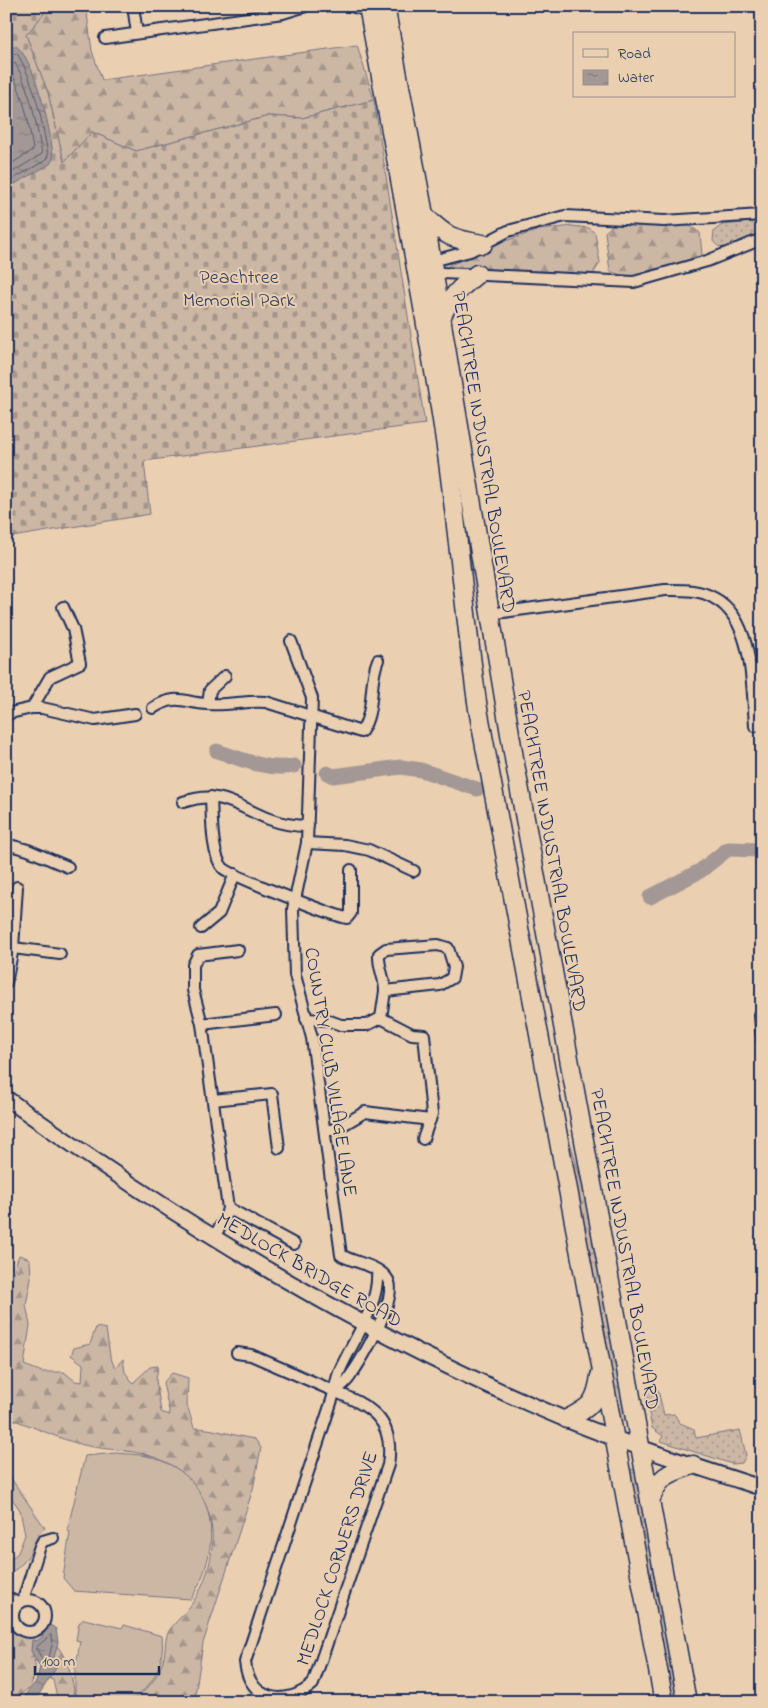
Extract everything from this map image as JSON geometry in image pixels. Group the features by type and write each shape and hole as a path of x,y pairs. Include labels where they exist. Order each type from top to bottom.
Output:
{"highway":[{"name":"PEACHTREE INDUSTRIAL BOULEVARD","path":"374,8 424,215 442,316 489,614 687,1702"},
{"name":"PEACHTREE INDUSTRIAL BOULEVARD","path":"374,8 442,422 478,709 664,1702"},
{"path":"424,215 442,233 450,237 483,244"},
{"path":"442,316 448,302 460,287 477,274"},
{"path":"567,1420 588,1407 595,1400 601,1363"},
{"path":"650,1501 655,1487 665,1475 693,1465"}],"main road":[{"name":"MEDLOCK BRIDGE ROAD","path":"6,1098 213,1238 362,1324 472,1378 567,1420 614,1438 762,1488"}],"street":[{"path":"133,6 137,33"},
{"path":"106,38 283,13 306,6"},
{"path":"351,6 374,8"},
{"path":"440,259 470,251 508,231 564,216 664,221 762,215"},
{"path":"442,273 634,282 707,261 762,239"},
{"path":"489,614 665,590 694,590 715,598 734,616 744,635 755,726"},
{"path":"32,708 50,677 80,663 73,629 63,607"},
{"name":"COUNTRY CLUB VILLAGE LANE","path":"291,641 312,698 307,843 295,900 295,974 312,1038 340,1255 377,1270"},
{"path":"153,708 162,702 178,699 208,704 266,702 362,732 367,724 372,702 372,674 378,660"},
{"path":"208,704 210,690 226,676"},
{"path":"6,714 32,708 42,708 95,720 135,714"},
{"path":"183,802 211,797 229,799 276,822 290,826 308,826"},
{"path":"211,797 216,854 223,868 295,900 347,918 351,913 352,870"},
{"path":"307,843 345,845 369,850 414,871"},
{"path":"6,844 28,850 68,867"},
{"path":"201,928 219,913 235,874"},
{"path":"6,983 13,948 17,887"},
{"path":"381,1018 386,992 378,966 379,954 386,949 438,945 448,948 454,967 452,978 440,986 386,992"},
{"path":"13,948 60,954"},
{"path":"213,1238 225,1219 228,1208 202,1024 194,990 193,965 198,955 238,950"},
{"path":"760,1015 762,1039"},
{"path":"202,1024 276,1016"},
{"path":"306,1019 328,1020 341,1025 367,1025 381,1018"},
{"path":"381,1018 412,1034 424,1035 432,1114 422,1139"},
{"path":"212,1100 272,1094 279,1148"},
{"path":"325,1131 338,1128 365,1112 430,1120"},
{"path":"228,1208 294,1244"},
{"path":"362,1324 375,1300 378,1283 377,1270"},
{"path":"376,1330 386,1308 391,1290 388,1279 377,1270"},
{"name":"MEDLOCK CORNERS DRIVE","path":"237,1353 251,1355 335,1392 371,1410 384,1422 388,1432 390,1452 388,1465 313,1684 304,1694 284,1701 262,1694 250,1681 245,1662 335,1392 339,1373 362,1324"},
{"name":"MEDLOCK CORNERS DRIVE","path":"335,1392 348,1380 376,1330"},
{"path":"6,1597 21,1602 42,1540 53,1538"}],"green space":[{"name":"Peachtree Memorial Park","path":"6,6 50,6 26,35 48,93 64,162 92,132 136,151 269,116 302,118 374,100 425,424 144,461 150,514 6,538"},
{"path":"50,6 86,6 92,51 102,80 357,45 374,100 302,118 269,116 136,151 92,132 64,162 48,93 26,35"},
{"path":"762,221 762,235 743,244 723,248 713,241 714,231 722,225"},
{"path":"614,224 690,226 700,233 702,255 699,260 654,273 632,276 620,275 610,271 605,232"},
{"path":"572,226 589,228 595,233 600,263 593,274 449,268 449,265 502,242 539,230"},
{"path":"565,1124 594,1226 629,1419 626,1422 618,1417 560,1125"},
{"path":"19,1255 30,1259 31,1279 26,1305 30,1325 24,1365 42,1372 64,1372 75,1381 82,1382 83,1364 71,1355 74,1348 90,1344 96,1327 106,1329 110,1356 115,1368 123,1359 125,1372 133,1383 150,1367 158,1366 156,1380 161,1412 170,1415 163,1383 172,1373 188,1378 187,1405 194,1428 209,1429 255,1439 261,1448 253,1489 203,1643 194,1702 132,1702 156,1677 164,1657 166,1638 169,1631 191,1606 203,1582 210,1562 212,1541 210,1521 204,1502 194,1485 179,1470 159,1459 141,1453 93,1447 74,1442 6,1417 5,1335 9,1294"},
{"path":"654,1385 658,1390 664,1415 674,1414 680,1423 694,1429 696,1438 740,1430 746,1455 742,1463 732,1464 661,1441 663,1436 652,1428 645,1393"},
{"path":"116,1453 147,1456 171,1465 189,1478 201,1495 208,1514 211,1534 202,1578 191,1599 74,1591 63,1578 70,1532 67,1531 85,1456"},
{"path":"629,1470 634,1470 637,1479 661,1611 682,1702 668,1702"},
{"path":"6,1471 45,1528 37,1536 26,1559 6,1576 6,1563 18,1553 25,1535 20,1510 6,1490"},
{"path":"7,1616 21,1633 40,1634 56,1644 70,1673 75,1702 58,1702 53,1680 41,1675 42,1665 34,1660 35,1675 28,1688 19,1695 19,1702 6,1702"},
{"path":"84,1619 122,1628 124,1625 162,1636 161,1656 156,1674 137,1696 128,1702 75,1702 75,1661 77,1660 80,1641 76,1640 79,1623"}],"water":[{"path":"14,45 21,51 29,63 35,79 50,133 53,159 50,164 6,189 6,54"},
{"path":"49,1624 56,1629 58,1642 53,1662 56,1668 38,1696 37,1702 22,1702 29,1689 36,1682 40,1667 31,1651 32,1640 37,1641 42,1637"}],"waterway":[{"path":"217,751 265,766 294,766"},
{"path":"327,773 333,776 401,767 421,770 477,789"},
{"path":"650,897 700,871 728,849 762,850"}]}
